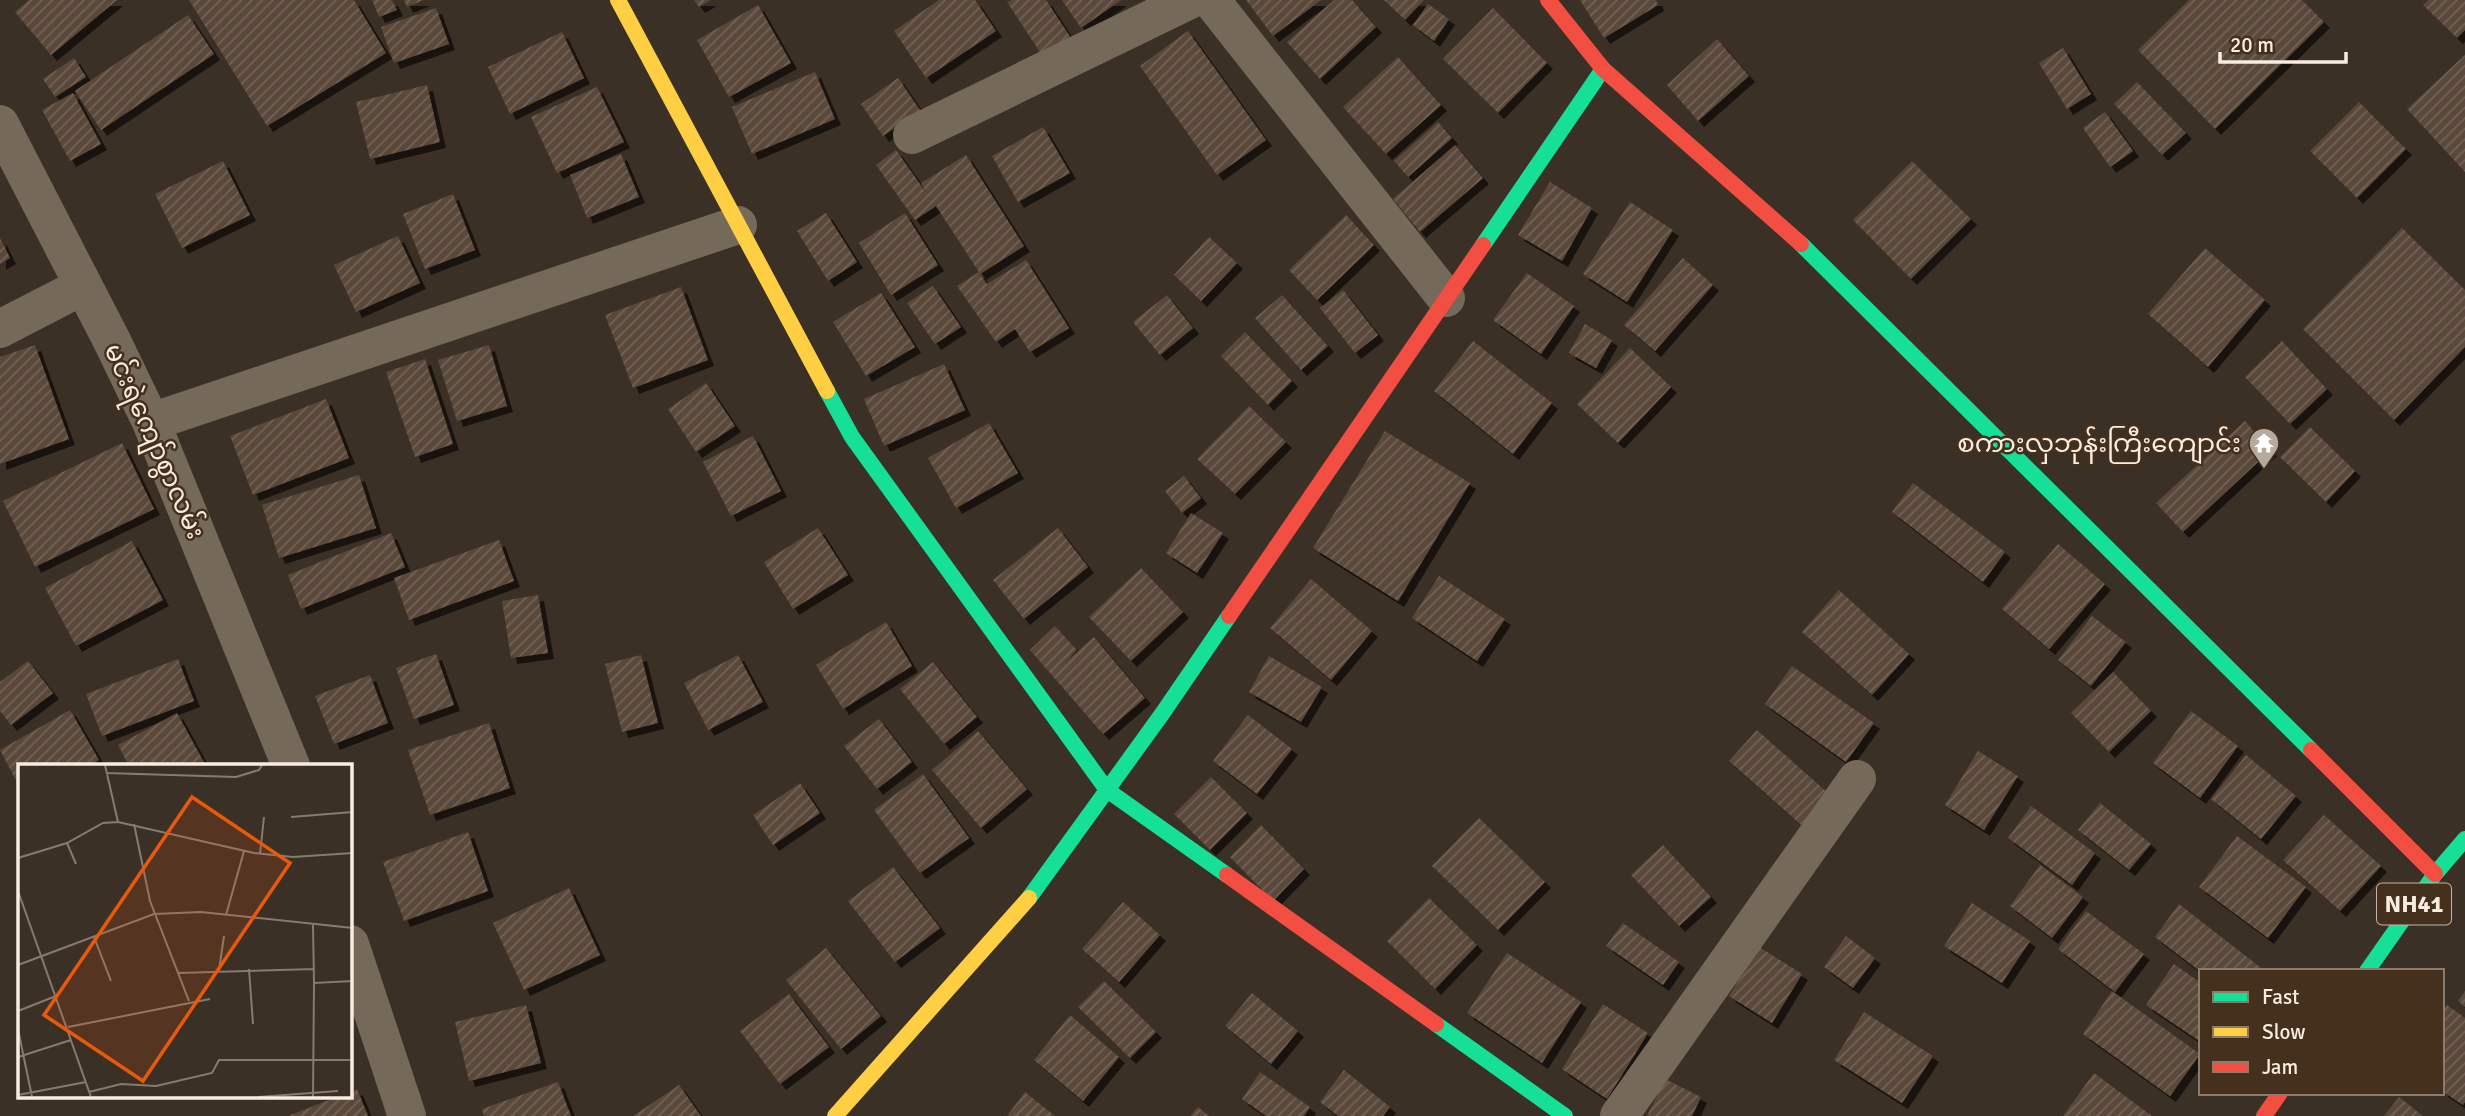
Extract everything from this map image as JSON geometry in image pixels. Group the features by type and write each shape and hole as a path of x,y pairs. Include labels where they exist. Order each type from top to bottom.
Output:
{"main road":[{"path":"618,0 852,437 1107,790 1565,1116"},
{"path":"1548,0 1603,69 1803,245 2435,874"},
{"path":"835,1116 1031,896 1162,714 1603,69"},
{"name":"NH41","path":"2368,969 2435,874 2465,839"},
{"path":"2264,1116 2279,1095"}],"street":[{"path":"912,135 1189,0"},
{"path":"1211,0 1447,298"},
{"name":"မင်းရဲကျော်စွာလမ်း","path":"0,124 151,422 290,764"},
{"path":"151,422 738,225"},
{"path":"0,328 83,286"},
{"path":"1619,1116 1857,779"},
{"path":"352,950 407,1116"}],"building":[{"path":"29,0 117,0 51,55 15,12"},
{"path":"189,0 354,0 386,53 267,126"},
{"path":"372,0 392,0 397,10 379,17"},
{"path":"404,0 424,0 407,7"},
{"path":"694,0 711,0 699,7"},
{"path":"939,0 975,0 996,31 926,78 894,31"},
{"path":"1046,0 1075,44 1047,63 1007,2"},
{"path":"1062,0 1121,0 1081,28"},
{"path":"1246,0 1321,0 1273,36"},
{"path":"1334,0 1352,0 1376,27 1320,79 1287,42"},
{"path":"1384,0 1424,0 1405,20"},
{"path":"1580,0 1656,0 1658,5 1604,38"},
{"path":"2189,0 2302,0 2324,22 2215,129 2138,50"},
{"path":"2428,0 2465,0 2465,30 2457,38 2423,5"},
{"path":"1428,4 1449,19 1434,41 1413,25"},
{"path":"758,5 791,63 729,97 697,40"},
{"path":"436,8 449,44 394,63 381,27"},
{"path":"1493,8 1547,63 1498,113 1443,59"},
{"path":"188,15 214,54 101,130 75,91"},
{"path":"1188,31 1266,140 1217,175 1140,66"},
{"path":"562,32 584,78 510,114 488,67"},
{"path":"1717,39 1749,76 1698,121 1667,85"},
{"path":"2063,48 2091,94 2067,109 2039,63"},
{"path":"2465,55 2465,172 2407,109"},
{"path":"1398,57 1441,105 1386,154 1343,107"},
{"path":"74,58 86,77 55,97 43,79"},
{"path":"815,72 835,119 752,154 732,107"},
{"path":"898,78 920,110 883,136 861,104"},
{"path":"2137,82 2186,133 2162,155 2114,104"},
{"path":"427,85 440,142 370,159 356,102"},
{"path":"597,87 624,142 557,173 531,117"},
{"path":"73,93 101,144 70,161 42,110"},
{"path":"2359,102 2406,149 2357,198 2310,151"},
{"path":"2105,112 2133,151 2110,167 2083,128"},
{"path":"1438,122 1452,138 1408,177 1394,161"},
{"path":"1043,127 1070,173 1018,202 992,156"},
{"path":"1455,145 1483,178 1420,232 1393,199"},
{"path":"896,150 927,194 921,183 966,155 1024,246 980,274 987,284 1026,260 1069,328 1030,352 1015,329 996,342 957,286 979,272 936,206 915,220 876,165"},
{"path":"621,154 639,197 587,218 570,175"},
{"path":"223,161 250,215 182,248 155,194"},
{"path":"1912,161 1971,219 1911,279 1853,220"},
{"path":"1550,182 1592,208 1562,261 1518,235"},
{"path":"453,194 475,250 425,269 403,214"},
{"path":"1630,202 1673,230 1627,302 1583,274"},
{"path":"826,213 857,262 828,281 797,231"},
{"path":"905,213 938,265 891,295 859,243"},
{"path":"1346,215 1374,245 1317,300 1289,270"},
{"path":"2402,228 2465,290 2465,347 2394,420 2303,329"},
{"path":"398,236 420,283 356,312 334,265"},
{"path":"1209,237 1237,263 1201,301 1174,275"},
{"path":"0,238 10,258 0,264"},
{"path":"2205,248 2265,300 2208,367 2148,314"},
{"path":"1683,258 1713,285 1655,351 1624,325"},
{"path":"1527,273 1574,306 1541,354 1493,320"},
{"path":"933,286 961,327 935,344 907,303"},
{"path":"681,287 708,360 633,388 605,315"},
{"path":"1343,290 1378,335 1355,353 1320,308"},
{"path":"881,293 915,347 866,376 833,322"},
{"path":"1167,295 1193,328 1160,355 1133,322"},
{"path":"1282,295 1328,346 1301,370 1255,318"},
{"path":"1585,324 1612,340 1596,368 1569,353"},
{"path":"1245,332 1292,381 1268,405 1221,356"},
{"path":"1473,341 1552,403 1513,454 1434,391"},
{"path":"2282,341 2327,389 2290,424 2245,377"},
{"path":"35,345 69,439 0,464 0,357"},
{"path":"489,345 507,406 457,421 438,360"},
{"path":"1630,348 1671,387 1618,443 1577,404"},
{"path":"425,359 453,444 415,457 386,372"},
{"path":"944,364 965,410 884,446 864,399"},
{"path":"706,383 735,426 696,452 668,409"},
{"path":"326,399 349,458 253,495 230,436"},
{"path":"1249,406 1286,442 1235,494 1197,459"},
{"path":"2245,421 2271,450 2183,532 2156,503"},
{"path":"989,423 1018,473 956,508 928,458"},
{"path":"2310,427 2355,471 2326,502 2280,457"},
{"path":"1385,431 1470,483 1398,601 1313,548"},
{"path":"753,436 781,491 731,516 703,462"},
{"path":"122,443 154,509 35,567 3,501"},
{"path":"359,475 376,528 279,558 262,505"},
{"path":"1184,476 1201,498 1182,513 1165,491"},
{"path":"1913,483 2005,552 1983,582 1892,512"},
{"path":"1191,513 1223,533 1197,573 1166,553"},
{"path":"818,528 848,575 793,609 764,562"},
{"path":"1058,528 1088,567 1024,619 993,580"},
{"path":"391,533 405,567 301,609 288,575"},
{"path":"499,540 514,581 409,620 394,578"},
{"path":"132,541 163,600 76,646 45,588"},
{"path":"2058,544 2105,584 2049,649 2002,609"},
{"path":"1141,568 1183,612 1131,661 1089,617"},
{"path":"1439,576 1505,619 1477,661 1412,618"},
{"path":"1311,579 1372,631 1331,680 1270,628"},
{"path":"1839,590 1909,654 1872,695 1802,632"},
{"path":"538,595 548,653 511,658 502,601"},
{"path":"2092,616 2126,642 2091,686 2058,660"},
{"path":"886,622 912,666 843,709 816,665"},
{"path":"1055,626 1077,650 1061,666 1094,637 1145,698 1103,734 1030,650"},
{"path":"436,654 454,705 414,719 396,668"},
{"path":"641,655 658,723 622,732 605,664"},
{"path":"738,655 763,702 708,730 684,683"},
{"path":"1269,656 1322,687 1301,722 1249,692"},
{"path":"178,659 194,701 102,736 86,694"},
{"path":"28,661 53,693 11,725 0,711 0,682"},
{"path":"933,662 977,717 944,744 900,689"},
{"path":"1792,666 1874,723 1846,762 1765,704"},
{"path":"2113,672 2151,711 2109,752 2071,713"},
{"path":"370,675 388,723 334,744 315,696"},
{"path":"70,710 99,760 92,764 18,764 18,784 0,750"},
{"path":"2191,711 2238,746 2200,798 2153,763"},
{"path":"177,713 205,764 128,764 118,745"},
{"path":"1248,715 1292,749 1257,794 1213,761"},
{"path":"879,719 912,762 877,789 844,746"},
{"path":"489,723 510,788 430,815 408,750"},
{"path":"1757,730 1829,794 1801,825 1729,761"},
{"path":"978,731 1027,789 981,828 932,770"},
{"path":"1978,751 2018,776 1984,830 1945,805"},
{"path":"2246,755 2296,796 2261,839 2211,799"},
{"path":"923,774 969,838 920,873 874,810"},
{"path":"1211,777 1247,813 1210,850 1174,814"},
{"path":"800,783 820,813 773,845 753,815"},
{"path":"2100,803 2151,844 2129,870 2078,830"},
{"path":"2031,806 2095,853 2072,885 2008,838"},
{"path":"2324,815 2381,866 2340,911 2283,860"},
{"path":"1479,818 1545,882 1498,930 1432,866"},
{"path":"1261,825 1304,869 1273,901 1230,857"},
{"path":"468,832 488,891 404,921 383,862"},
{"path":"2237,836 2306,887 2268,938 2199,887"},
{"path":"1663,845 1711,897 1679,926 1631,875"},
{"path":"2040,865 2083,897 2052,938 2010,906"},
{"path":"893,867 940,928 895,962 848,901"},
{"path":"569,888 600,955 524,990 493,923"},
{"path":"1429,898 1477,945 1435,989 1387,941"},
{"path":"1123,902 1160,935 1119,982 1082,949"},
{"path":"1972,903 2030,941 2002,983 1944,946"},
{"path":"2179,904 2262,969 2199,970 2155,937"},
{"path":"2086,911 2144,954 2115,992 2058,949"},
{"path":"1623,923 1679,962 1663,985 1606,946"},
{"path":"1846,936 1875,958 1853,988 1824,967"},
{"path":"1759,947 1802,974 1772,1023 1729,996"},
{"path":"826,948 881,1016 841,1049 786,980"},
{"path":"1507,953 1581,1002 1542,1063 1467,1013"},
{"path":"2174,964 2199,982 2199,1041 2146,1005"},
{"path":"1104,981 1156,1032 1130,1058 1078,1007"},
{"path":"2112,991 2199,1055 2170,1096 2083,1034"},
{"path":"2465,991 2465,1007 2458,1001"},
{"path":"1252,993 1298,1031 1271,1064 1225,1026"},
{"path":"789,994 829,1047 780,1084 740,1031"},
{"path":"1603,1004 1648,1033 1607,1099 1562,1069"},
{"path":"526,1005 541,1063 469,1081 455,1022"},
{"path":"2447,1005 2465,1018 2463,1105 2444,1092 2444,1009"},
{"path":"1864,1012 1933,1056 1902,1103 1834,1060"},
{"path":"1070,1015 1119,1057 1083,1101 1034,1060"},
{"path":"1344,1070 1390,1107 1383,1116 1338,1116 1320,1102"},
{"path":"1260,1072 1310,1107 1304,1116 1266,1116 1242,1099"},
{"path":"2094,1073 2152,1116 2063,1116"},
{"path":"1665,1079 1701,1097 1692,1116 1647,1116"},
{"path":"558,1082 571,1116 484,1116 482,1109"},
{"path":"679,1085 701,1116 633,1116"},
{"path":"357,1089 368,1116 288,1116 334,1098 352,1098 352,1091"},
{"path":"1025,1092 1055,1116 1007,1116"},
{"path":"2399,1097 2423,1116 2384,1116"},
{"path":"1198,1107 1209,1116 1190,1116"}],"traffic: fast":[{"path":"1483,245 1603,69"},
{"path":"1801,244 2311,750"},
{"path":"827,391 852,437 1107,790 1227,875"},
{"path":"1029,898 1229,616"},
{"path":"2368,969 2435,874 2465,839"},
{"path":"1436,1024 1565,1116"}],"traffic: slow":[{"path":"618,0 827,391"},
{"path":"835,1116 1029,898"}],"traffic: jam":[{"path":"1548,0 1603,69 1801,244"},
{"path":"1229,616 1483,245"},
{"path":"2311,750 2435,874"},
{"path":"1227,875 1436,1024"},
{"path":"2264,1116 2279,1095"}],"place":[{"name":"စကားလှဘုန်းကြီးကျောင်း","path":"2264,470"}]}
